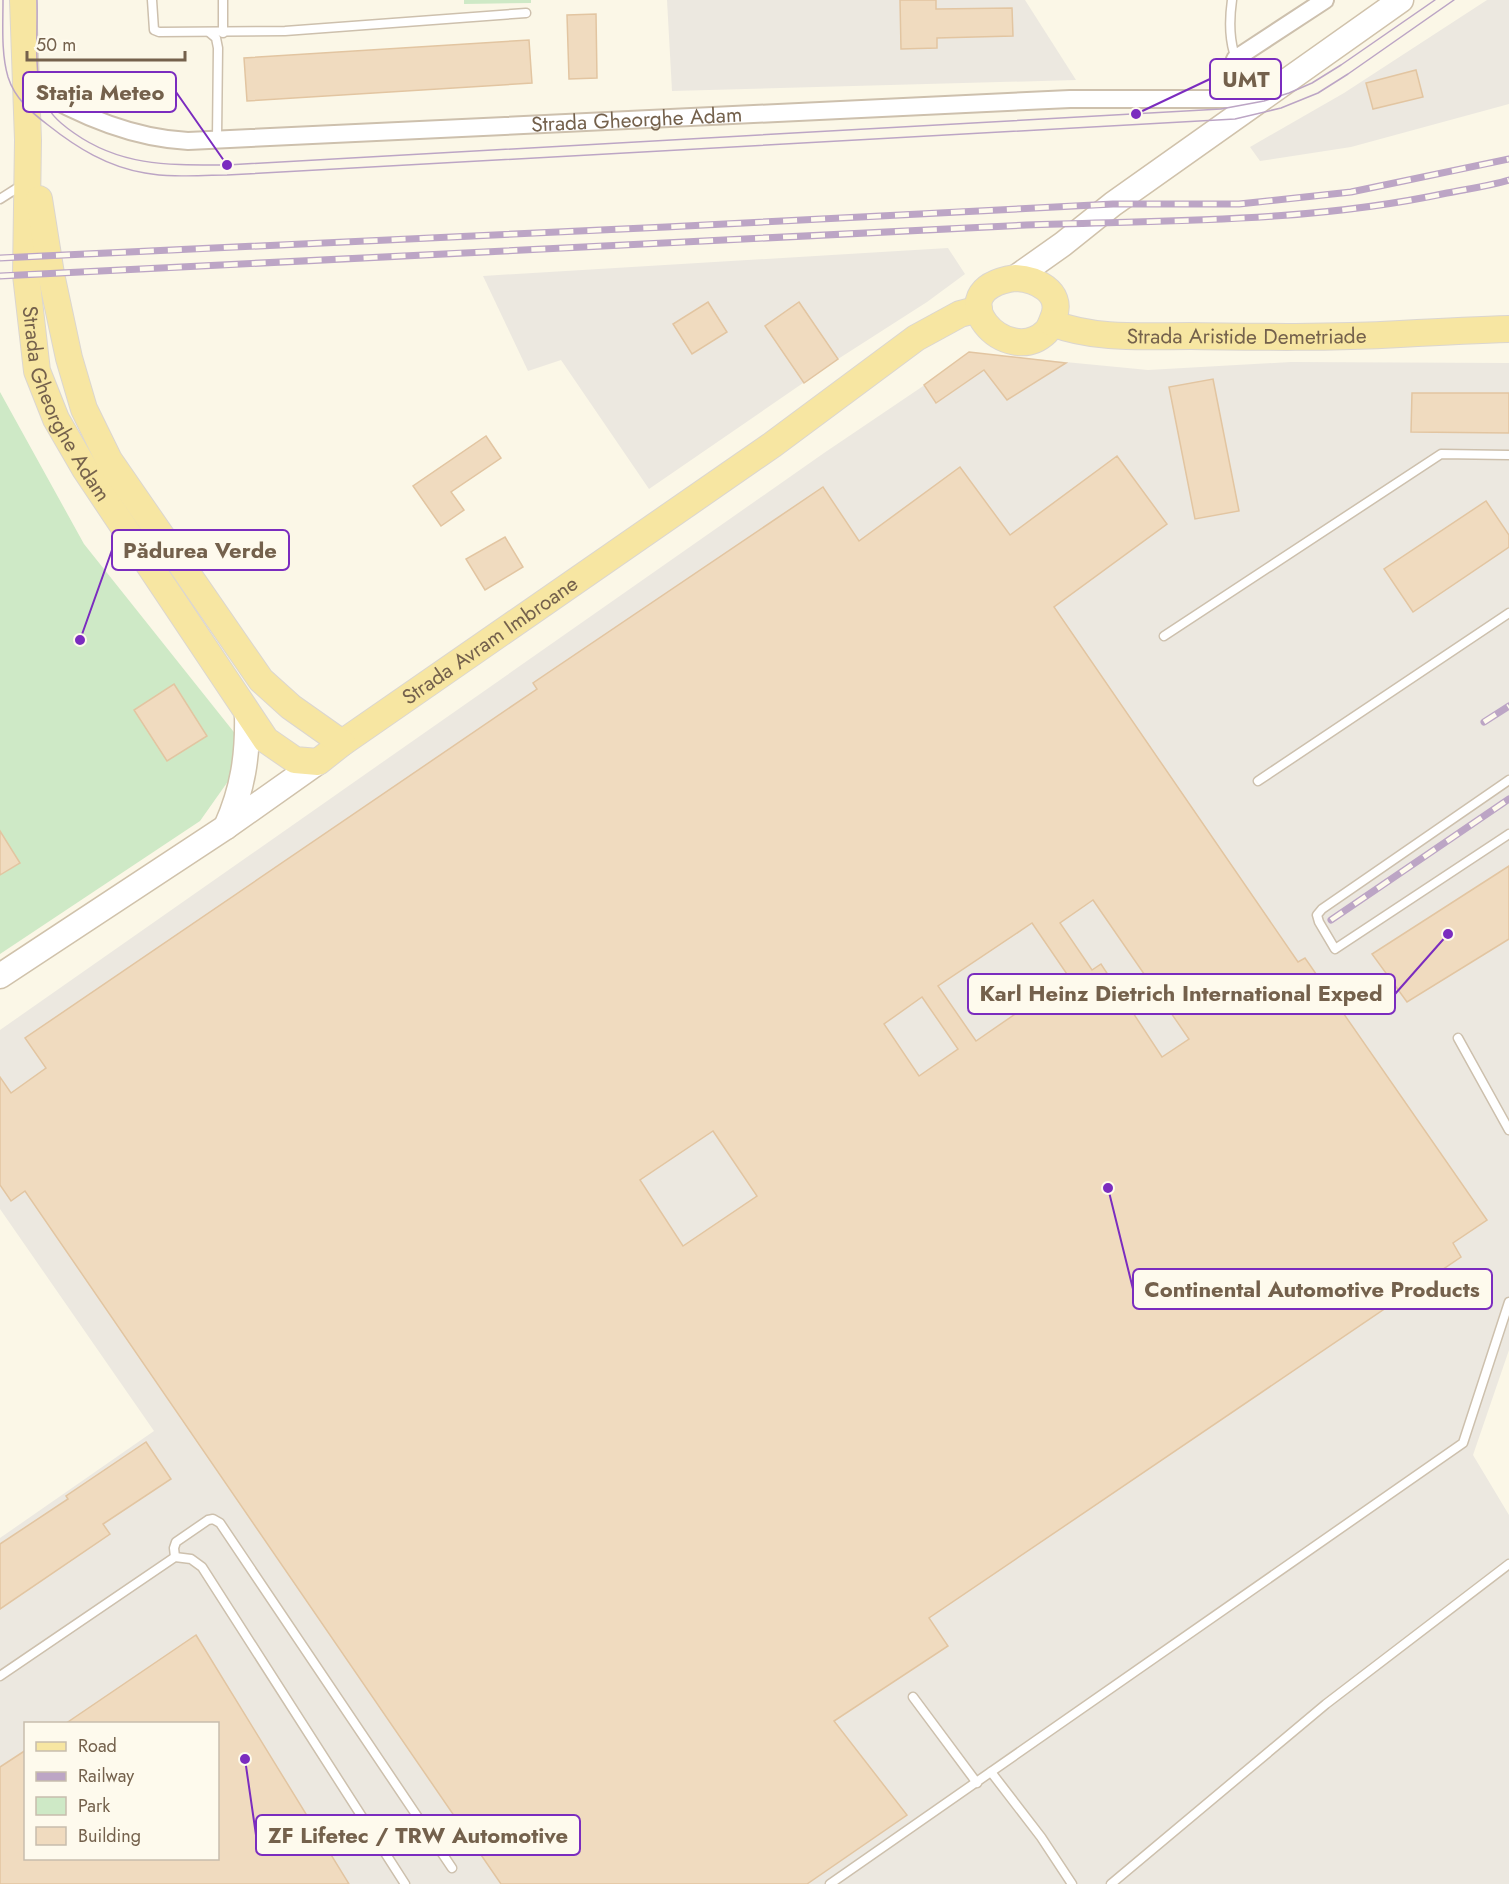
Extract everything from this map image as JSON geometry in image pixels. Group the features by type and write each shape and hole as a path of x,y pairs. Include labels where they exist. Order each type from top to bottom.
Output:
{"main road":[{"name":"Strada Gheorghe Adam","path":"23,0 28,140 26,274 38,371 56,419 85,469 266,740 295,760 318,762"},
{"name":"Strada Gheorghe Adam","path":"28,140 51,274 69,358 84,409 109,460 261,680 291,707 342,743"},
{"path":"1027,279 1048,289 1056,305 1052,323 1046,332 1036,338 1028,341 1014,341 1000,337 988,330 982,322 979,309 981,297 986,288 1002,280 1027,279"},
{"name":"Strada Avram Imbroane","path":"318,762 342,743 772,445 916,338 960,314 979,309"},
{"name":"Strada Aristide Demetriade","path":"1445,330 1509,310"},
{"name":"Strada Aristide Demetriade","path":"1052,323 1086,333 1128,336 1248,337 1509,329"}],"street":[{"path":"1235,59 1325,0"},
{"path":"1015,278 1113,204 1401,0"},
{"name":"Strada Gheorghe Adam","path":"25,83 67,106 134,134 172,140 608,123 1070,99 1259,99"},
{"path":"1048,289 1063,244"},
{"path":"226,826 238,798 248,750 247,714"},
{"name":"Strada Avram Imbroane","path":"0,976 318,762"}],"lane":[{"path":"152,0 154,30 159,32 285,32 526,13"},
{"path":"223,0 224,33"},
{"path":"1232,0 1230,28 1235,59 1242,76 1259,99"},
{"path":"210,33 216,38 218,48 217,138"},
{"path":"0,199 27,182"},
{"path":"1164,636 1441,454 1509,455"},
{"path":"1258,781 1509,614"},
{"path":"1509,780 1322,909 1317,915 1319,922 1335,949 1509,834"},
{"path":"1458,1038 1509,1130"},
{"path":"830,1884 1463,1443 1509,1302"},
{"path":"175,1557 176,1542 208,1520 213,1519 220,1523 453,1868"},
{"path":"0,1676 175,1557 191,1559 202,1567 405,1884"},
{"path":"1111,1884 1326,1704 1509,1564"},
{"path":"913,1697 977,1783"},
{"path":"991,1772 1041,1837 1072,1884"}],"shaded area":[{"path":"667,0 1025,0 1076,80 672,91"},
{"path":"1487,0 1509,0 1509,104 1351,147 1260,161 1250,147 1344,93"},
{"path":"948,248 965,274 649,489 561,360 528,371 483,276"},
{"path":"972,353 1148,370 1291,362 1509,363 1509,1350 1473,1455 1509,1515 1509,1884 0,1884 0,1538 154,1431 0,1209 0,1030 824,453"}],"green space":[{"path":"464,0 531,0 531,3 464,4"},
{"path":"0,392 84,544 237,736 236,770 200,821 0,954"}],"building":[{"path":"900,0 936,0 936,9 1012,8 1013,36 937,38 937,48 901,49"},
{"path":"596,14 597,78 569,79 567,15"},
{"path":"529,40 532,83 247,101 244,58"},
{"path":"1416,70 1423,97 1373,109 1366,83"},
{"path":"708,302 727,332 692,354 673,324"},
{"path":"799,302 838,359 804,383 765,326"},
{"path":"969,352 1066,363 1007,400 984,370 936,403 924,385"},
{"path":"1213,379 1239,511 1195,519 1169,387"},
{"path":"1412,393 1509,393 1509,433 1411,432"},
{"path":"486,436 501,458 451,492 464,510 441,526 413,486"},
{"path":"1117,456 1167,524 1054,607 1298,962 1305,958 1487,1220 1453,1243 1461,1257 929,1618 948,1646 834,1721 907,1815 807,1884 501,1884 25,1191 11,1201 0,1185 0,1077 11,1093 46,1068 25,1038 537,689 533,683 823,487 859,541 960,467 1010,535","holes":["1093,900 1189,1039 1162,1057 1101,964 1092,970 1060,923","1032,923 1069,977 976,1041 938,986","922,997 958,1049 919,1076 884,1024","713,1131 757,1196 683,1246 640,1180"]},
{"path":"1486,501 1509,535 1509,547 1413,612 1384,569"},
{"path":"505,537 523,567 485,590 466,559"},
{"path":"174,684 207,736 167,761 134,710"},
{"path":"0,831 20,863 0,875"},
{"path":"1509,866 1509,939 1407,1002 1372,954"},
{"path":"146,1442 171,1479 103,1524 110,1534 0,1609 0,1544 68,1499 66,1496"},
{"path":"196,1635 349,1884 0,1884 0,1767 24,1751 24,1860 219,1860 219,1722 68,1722"}],"tram line":[{"path":"3,0 3,49 8,77 15,92 30,110 70,141 106,161 145,173 186,176 1235,119 1281,108 1318,93 1454,0"},
{"path":"37,0 39,81 46,104 58,120 92,144 129,158 167,164 206,165 1221,109 1264,101 1312,83 1435,0"}],"railway":[{"path":"0,258 1113,204 1239,204 1351,192 1509,159"},
{"path":"0,276 1026,225 1184,221 1290,215 1395,203 1509,180"},
{"path":"1484,722 1509,706"},
{"path":"1331,920 1509,799"}],"place":[{"name":"UMT","path":"1136,114"},
{"name":"Stația Meteo","path":"227,165"},
{"name":"Pădurea Verde","path":"80,640"},
{"name":"Karl Heinz Dietrich International Exped","path":"1448,934"},
{"name":"Continental Automotive Products","path":"1108,1188"},
{"name":"ZF Lifetec / TRW Automotive","path":"245,1759"}]}
